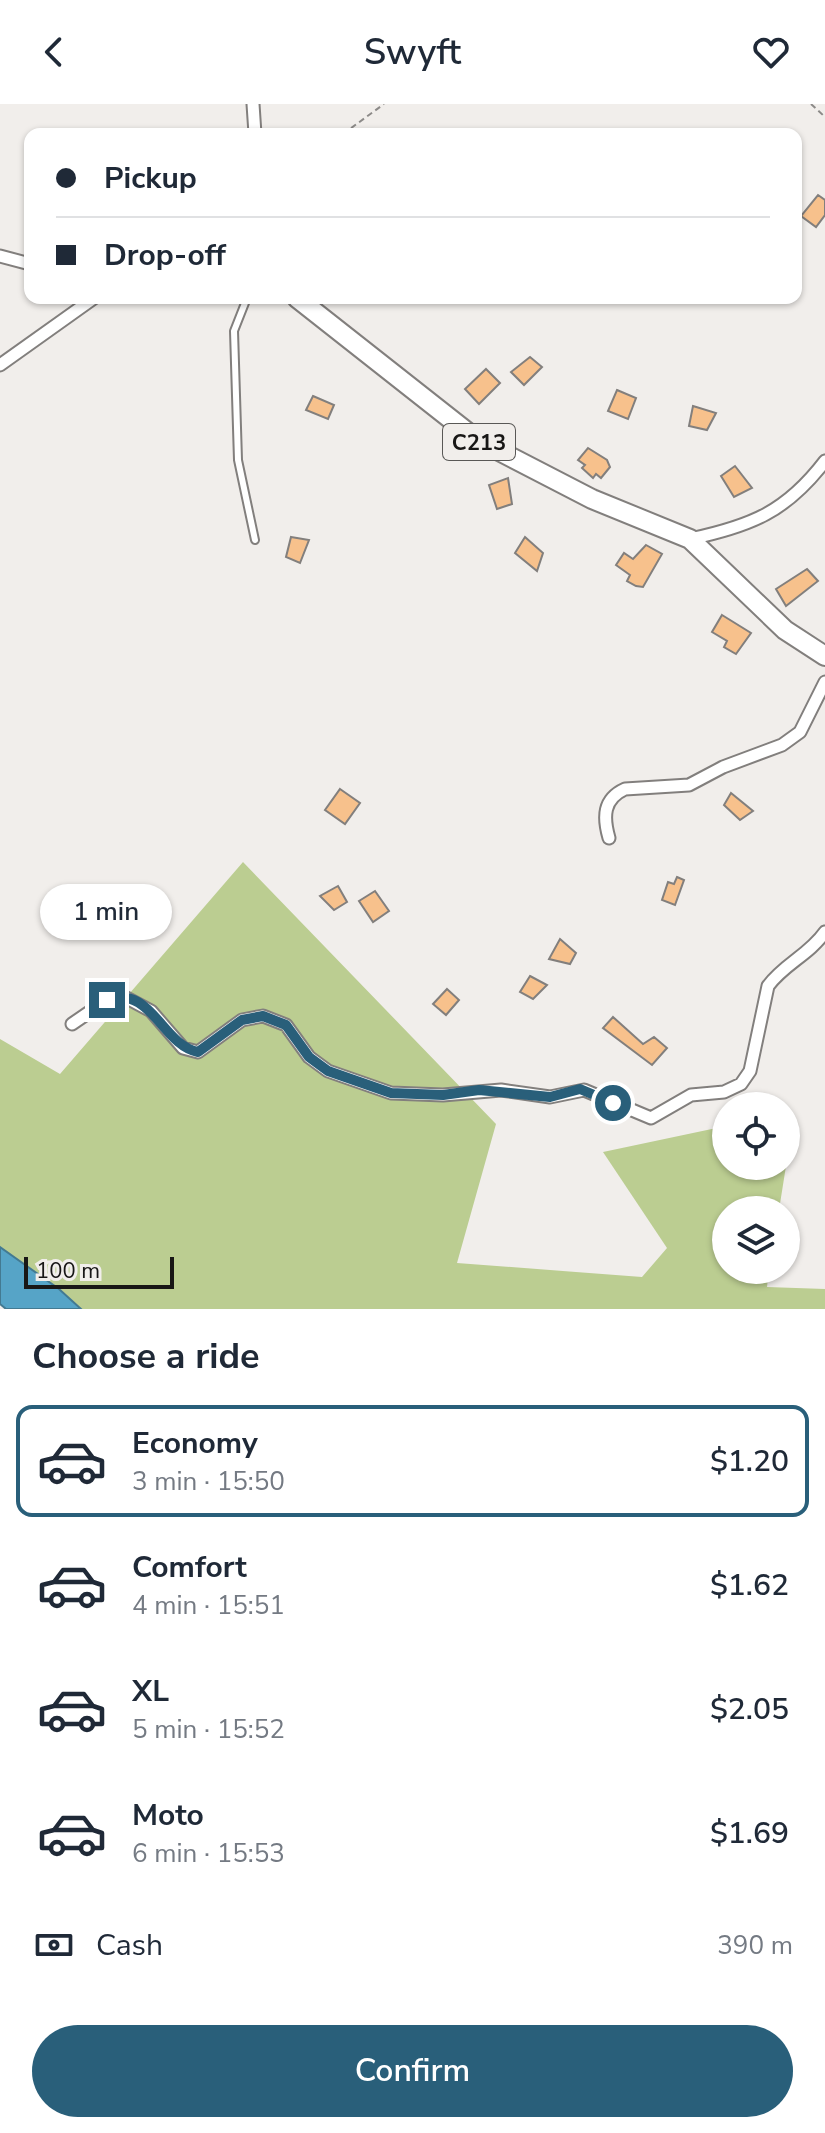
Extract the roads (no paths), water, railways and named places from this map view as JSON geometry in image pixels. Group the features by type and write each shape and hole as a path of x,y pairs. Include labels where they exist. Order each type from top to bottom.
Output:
{"main road":[{"name":"C213","path":"305,304 476,439 592,499 690,539 785,630 825,656"}],"street":[{"path":"253,104 255,128"},
{"path":"0,256 24,262"},
{"path":"70,317 79,304"},
{"path":"0,365 86,304"},
{"path":"690,539 724,532 785,505 804,488 825,461"},
{"path":"609,838 605,813 616,793 625,789 689,785 723,767 782,745 800,732 825,682"},
{"path":"72,1024 107,1000 123,996 151,1011 183,1048 198,1052 242,1020 263,1016 286,1025 309,1057 328,1071 391,1093 443,1095 490,1090 550,1097 584,1090 651,1118 691,1095 724,1092 741,1084 750,1071 768,986 776,975 802,959 825,932"}],"lane":[{"path":"245,304 234,331 238,460 255,540"}],"water":[{"path":"0,1247 59,1289 81,1309 6,1309 0,1304"}]}
